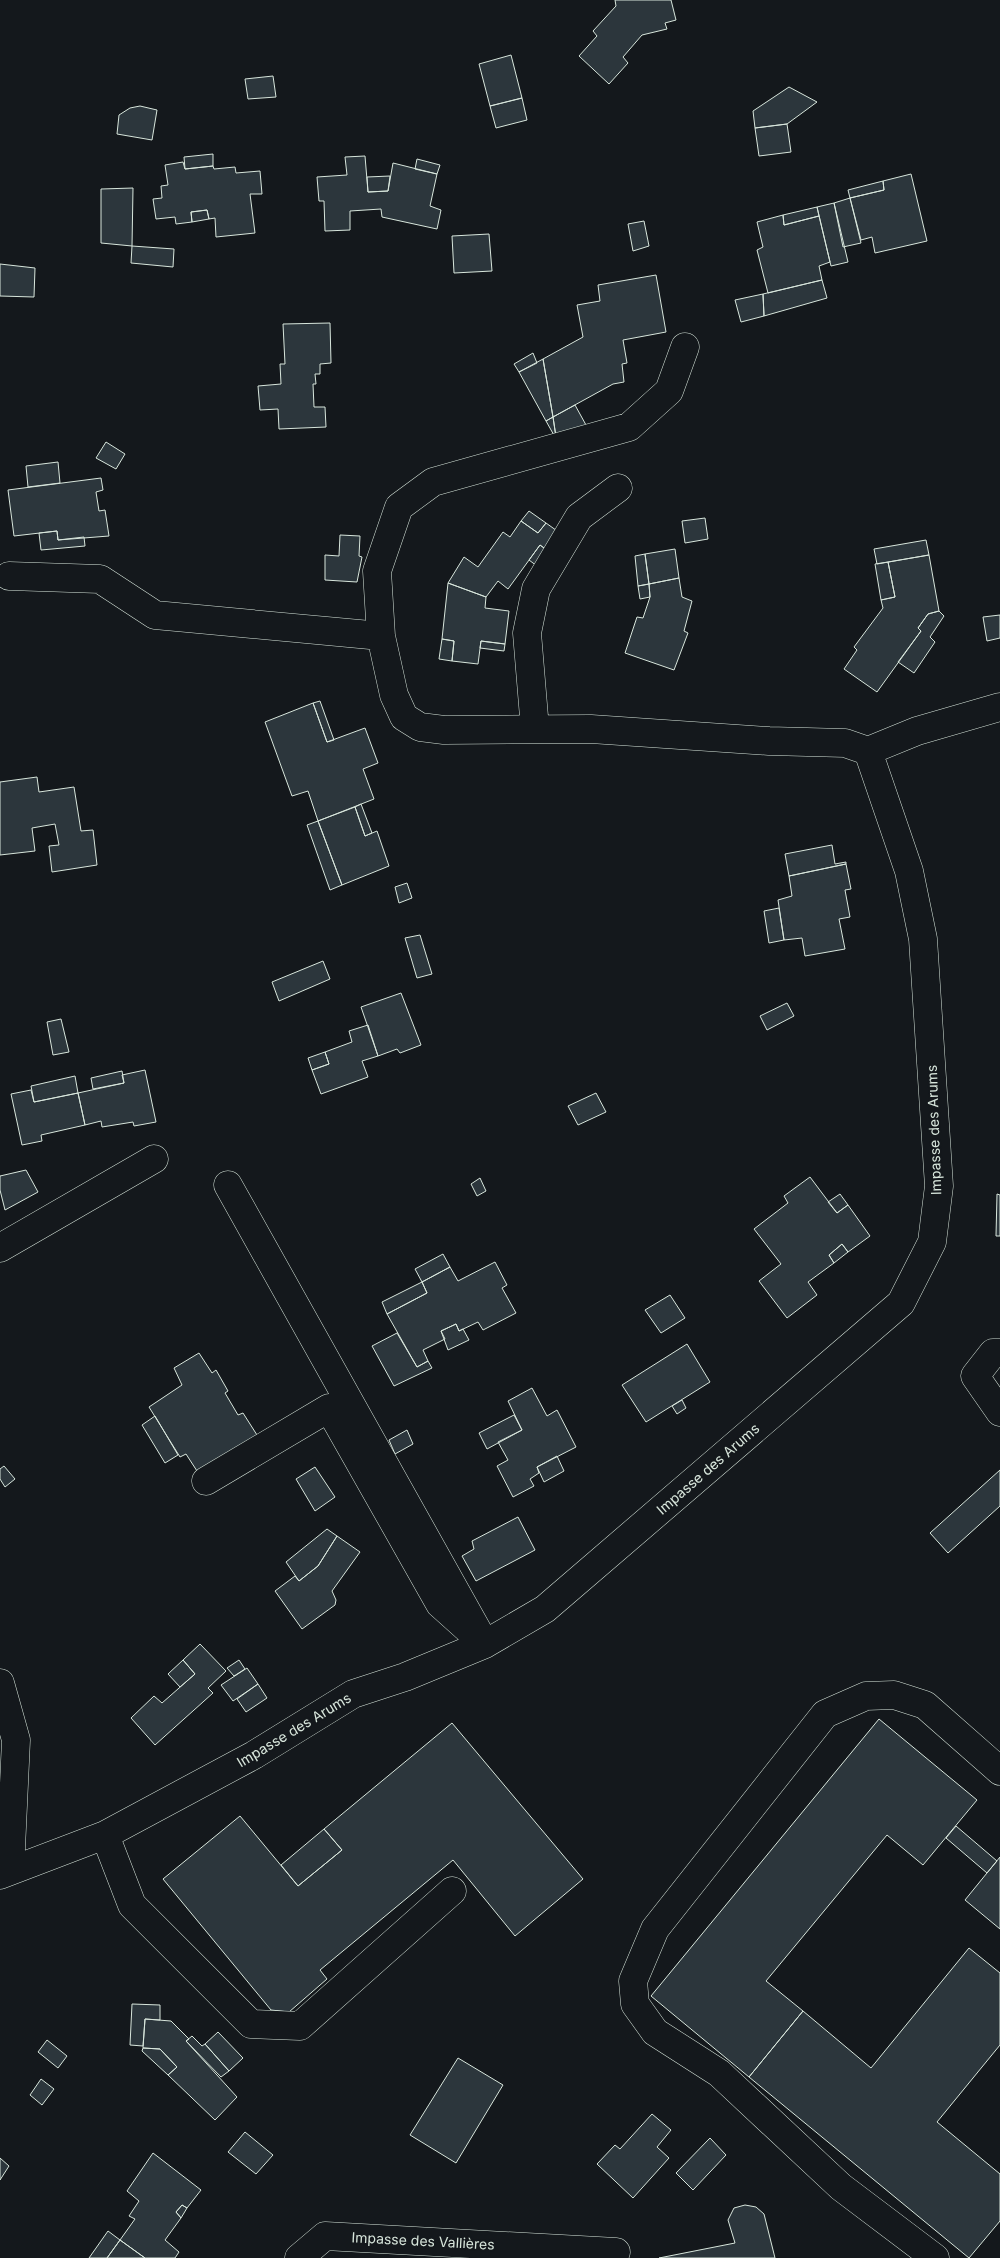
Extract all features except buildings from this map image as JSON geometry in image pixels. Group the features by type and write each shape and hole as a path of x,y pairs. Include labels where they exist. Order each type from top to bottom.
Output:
{"street":[{"path":"685,347 669,391 629,427 433,482 399,507 378,571 381,636 394,695 404,717 420,727 444,730 591,729 769,741 845,743 868,751 917,731 1000,707"},
{"path":"535,729 527,633 536,589 579,516 618,488"},
{"path":"9,576 100,579 155,615 381,636"},
{"name":"Impasse des Arums","path":"5,1872 105,1835 254,1755 353,1694 405,1677 485,1644 545,1609 901,1303 932,1242 939,1186 923,939 909,871 868,751"},
{"path":"0,1248 154,1159"},
{"path":"228,1185 485,1644"},
{"path":"1000,1353 994,1353 975,1376 1000,1412"},
{"path":"206,1481 329,1408 440,1604 485,1644"},
{"path":"0,1683 16,1740 5,1872"},
{"path":"935,2258 841,2187 719,2073 655,2032 635,2004 633,1981 655,1929 824,1714 866,1696 894,1695 925,1705 1000,1771"},
{"path":"105,1835 132,1905 251,2024 300,2026 452,1891"},
{"name":"Impasse des Vallières","path":"298,2258 325,2236 452,2250 616,2252"}]}
